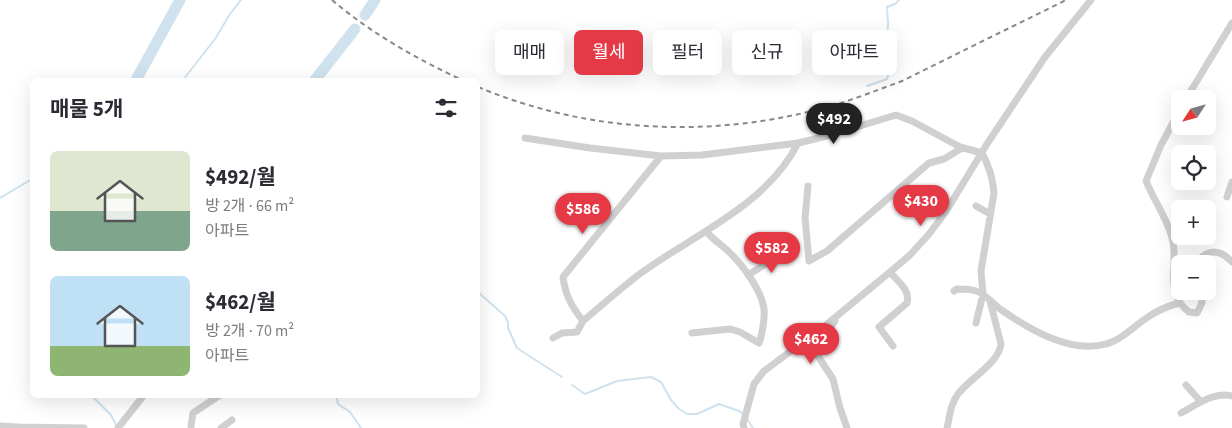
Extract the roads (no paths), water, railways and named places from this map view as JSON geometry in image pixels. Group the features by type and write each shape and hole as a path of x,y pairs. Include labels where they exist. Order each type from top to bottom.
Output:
{"street":[{"path":"744,428 742,424 754,384 764,371 839,314 890,272 930,234 1044,57 1091,0"},
{"path":"1192,90 1227,40 1232,23"},
{"path":"525,138 661,156 702,155 798,143 896,115 912,121 962,148 982,153 988,164 994,183 994,193 981,271 983,294 976,323"},
{"path":"1171,127 1146,181 1173,242 1173,280 1179,303 1189,312 1197,313 1202,300"},
{"path":"553,338 562,333 577,332 583,321 641,273 739,208 759,192 780,171 798,143"},
{"path":"808,186 805,218 809,261 834,244 928,163 944,159 962,148"},
{"path":"583,321 574,310 565,291 563,277 661,156"},
{"path":"1227,197 1232,182"},
{"path":"976,206 990,214"},
{"path":"692,333 730,329 740,332 759,344 764,321 764,307 759,294 741,264 713,240 706,231"},
{"path":"1204,255 1217,251 1227,256 1232,262"},
{"path":"748,275 785,252"},
{"path":"890,272 908,295 907,303 879,327 893,346"},
{"path":"954,291 957,289 983,294 990,301 1028,326 1059,340 1082,346 1112,342 1154,313 1179,303"},
{"path":"947,428 951,406 959,393 1000,351 1001,344 990,301"},
{"path":"839,314 830,328 812,347 833,379 847,428"},
{"path":"1186,385 1201,402"},
{"path":"1181,413 1201,402 1219,396 1226,394 1232,396"},
{"path":"118,428 142,398"},
{"path":"190,427 193,414 201,406 215,398"},
{"path":"221,428 232,420"},
{"path":"0,426 84,428"}],"waterway":[{"path":"137,78 180,0"},
{"path":"185,78 215,39 241,0"},
{"path":"365,15 375,0"},
{"path":"867,86 887,79 888,75 885,73 888,24 887,7 899,0"},
{"path":"317,78 355,29"},
{"path":"0,198 30,180"},
{"path":"480,294 506,317 508,328 517,348 562,377"},
{"path":"572,385 585,394 617,381 651,377 661,382 671,400 679,409 687,414 697,414 719,404 743,414"},
{"path":"94,398 111,415 116,425"},
{"path":"337,398 338,404 350,412 361,428"},
{"path":"747,419 753,428"}],"railway":[{"path":"332,0 394,44 458,78"},
{"path":"480,88 520,102 563,114 606,122 695,127 739,124 827,107 902,81 1066,0"}]}
